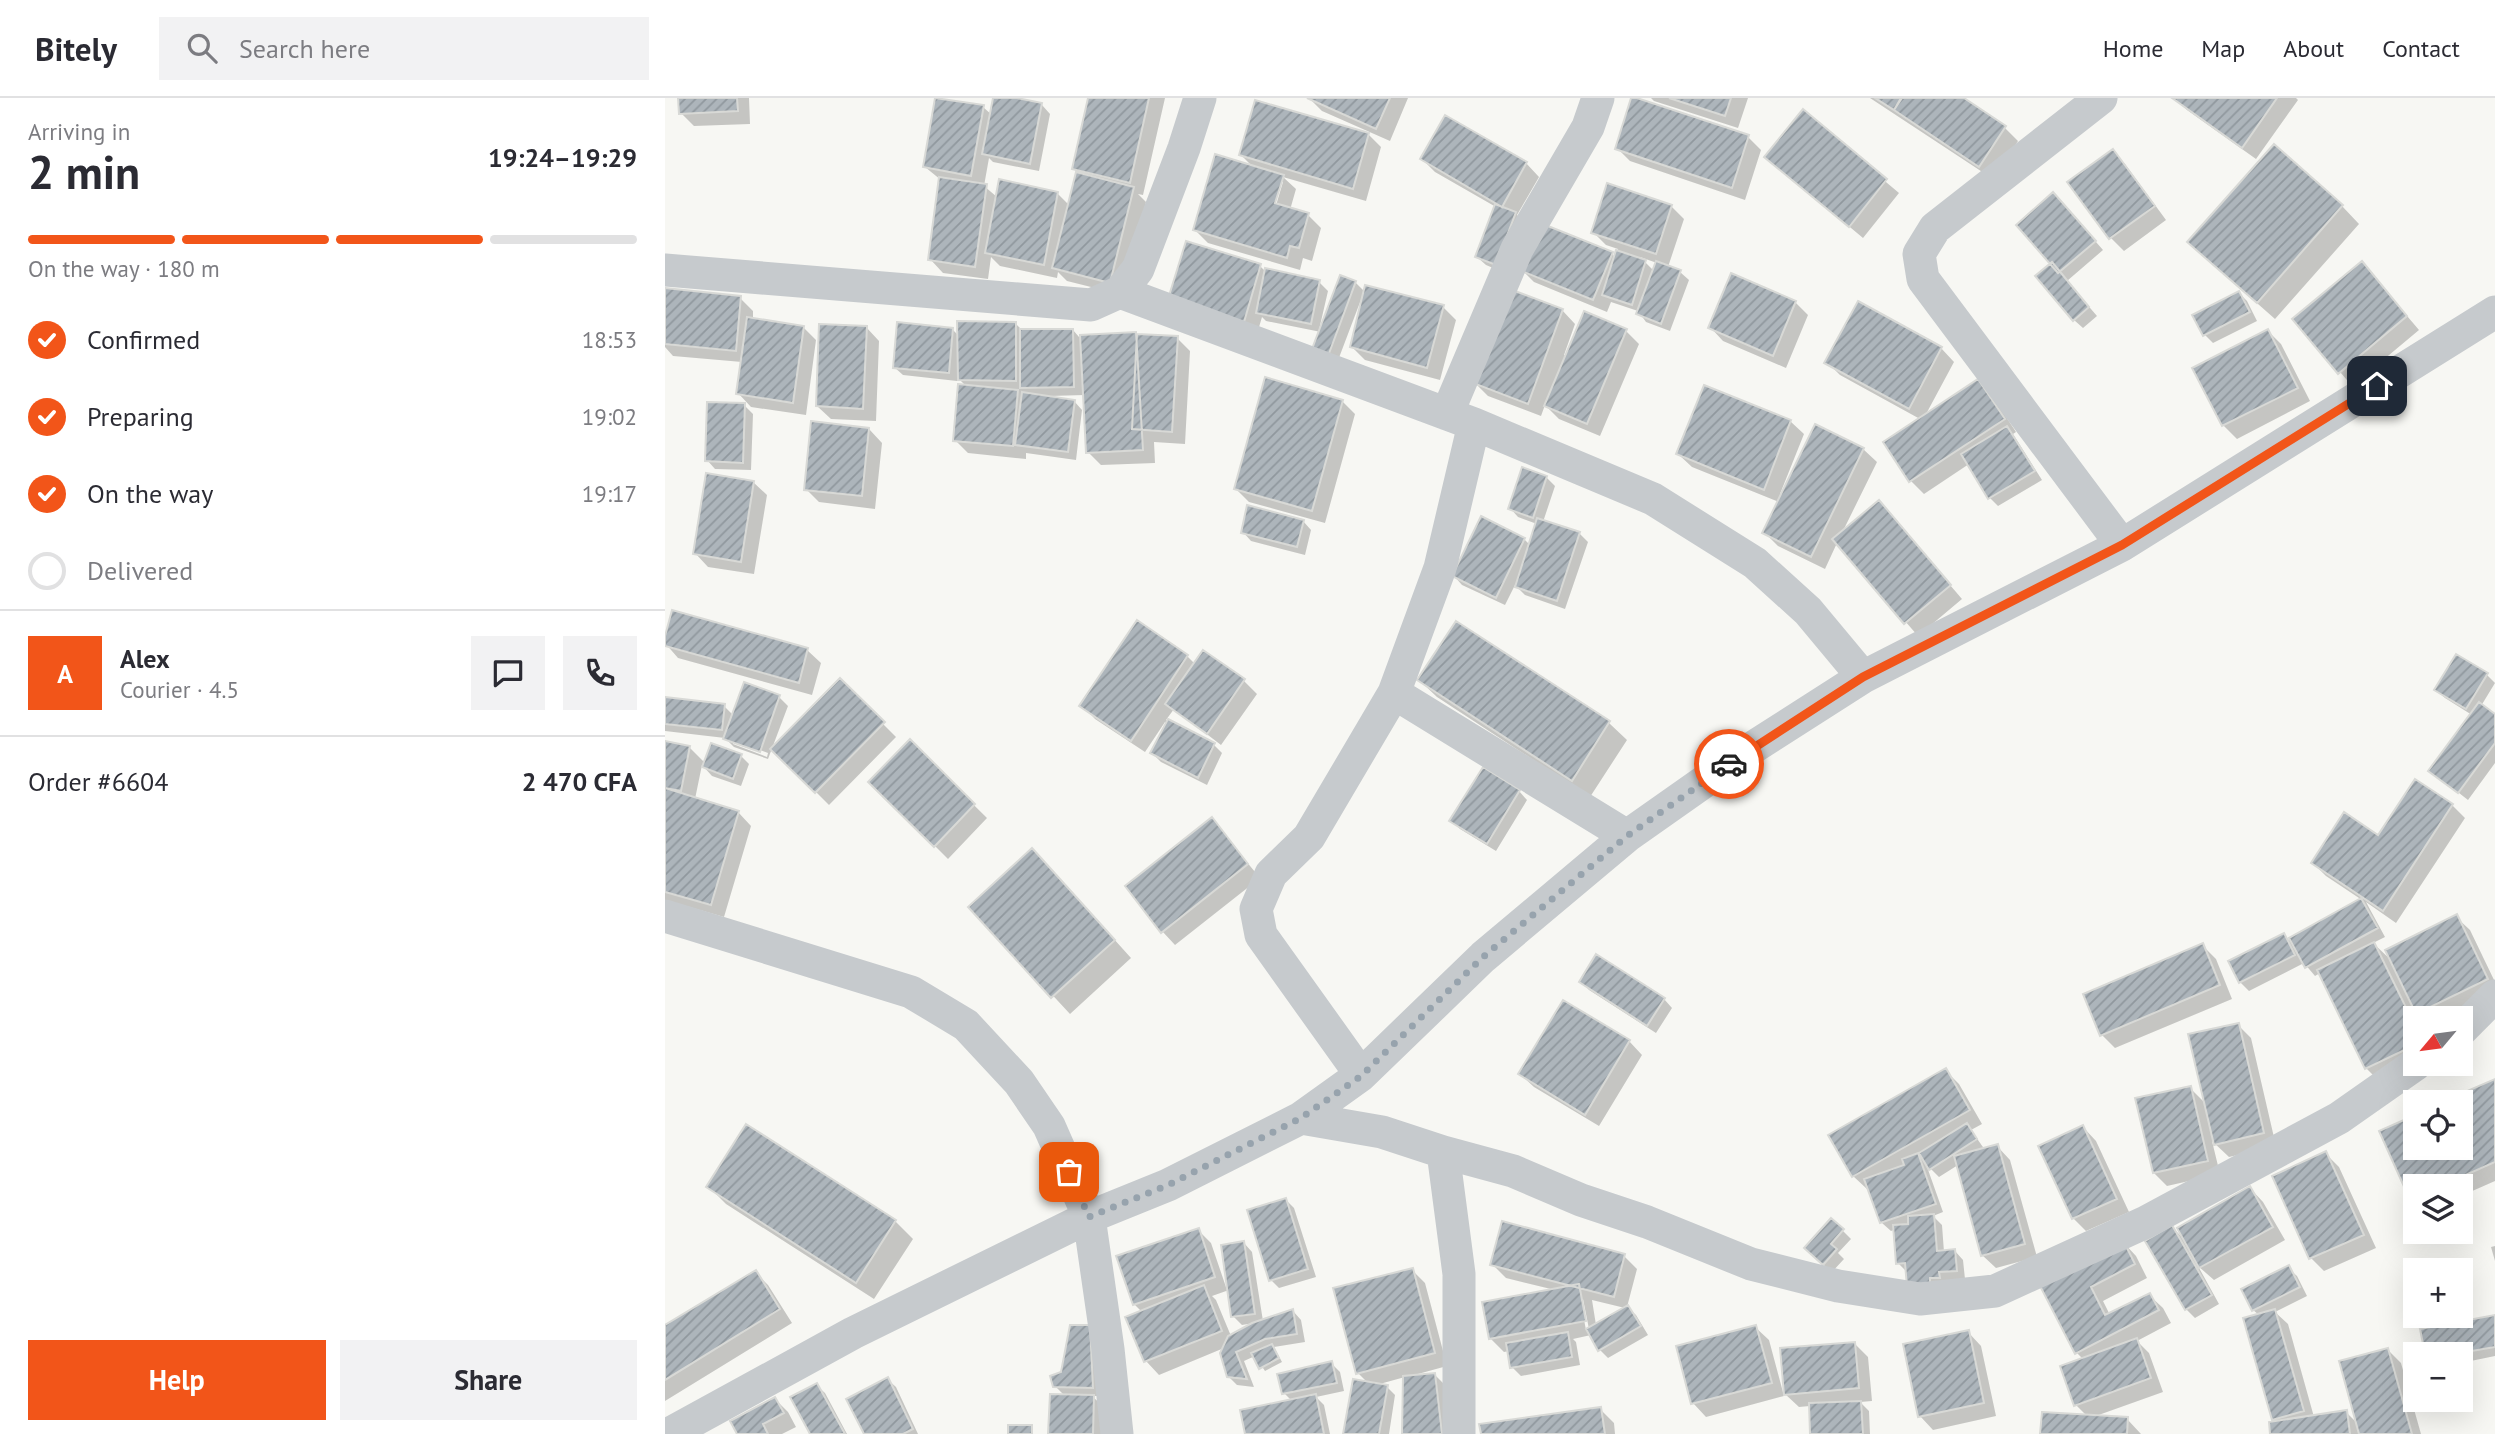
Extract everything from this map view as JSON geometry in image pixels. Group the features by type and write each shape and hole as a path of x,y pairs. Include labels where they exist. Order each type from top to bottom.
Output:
{"street":[{"path":"665,270 1091,305 1120,292 1138,269 1200,98"},
{"path":"1361,1076 1261,935 1256,909 1271,874 1309,837 1394,693 1440,568 1461,419 1517,249 1588,127 1598,98"},
{"path":"2101,98 1935,228 1919,254 1923,278 2122,545"},
{"path":"1120,292 1461,419 1653,499 1755,563 1808,611 1863,677"},
{"path":"669,1434 853,1333 1089,1217 1168,1185 1301,1118 1361,1076 1483,957 1627,836 1752,748 1863,677 2122,545 2495,312"},
{"path":"1394,693 1627,836"},
{"path":"665,916 911,992 966,1025 1019,1082 1049,1126 1089,1217 1117,1434"},
{"path":"2473,1018 2495,996"},
{"path":"1301,1118 1382,1132 1513,1171 1581,1200 1647,1222 1751,1264 1838,1286 1920,1299 1995,1291 2146,1222 2339,1118 2403,1073"},
{"path":"1443,1152 1459,1274 1459,1434"}],"building":[{"path":"678,98 737,98 738,111 679,114"},
{"path":"935,98 984,105 971,176 923,167"},
{"path":"993,98 1017,98 1042,103 1030,164 982,154"},
{"path":"1088,98 1149,98 1130,183 1072,169"},
{"path":"1307,98 1390,98 1376,129"},
{"path":"1631,98 1749,135 1732,188 1615,149"},
{"path":"1669,98 1731,98 1725,116"},
{"path":"1875,98 1901,98 1894,110"},
{"path":"1902,98 1964,98 2006,126 1979,167 1894,110"},
{"path":"2172,98 2277,98 2242,148"},
{"path":"1255,100 1369,133 1353,189 1239,155"},
{"path":"1803,109 1887,179 1849,227 1764,157"},
{"path":"1445,115 1527,162 1502,207 1420,159"},
{"path":"2274,144 2343,205 2257,303 2187,242"},
{"path":"2113,149 2155,206 2109,239 2067,182"},
{"path":"1215,154 1284,175 1275,203 1309,213 1299,248 1290,246 1287,258 1193,230"},
{"path":"1076,172 1134,187 1110,283 1052,268"},
{"path":"939,177 987,184 975,267 928,260"},
{"path":"999,179 1058,192 1044,265 985,253"},
{"path":"1607,183 1672,205 1656,254 1591,233"},
{"path":"2053,192 2096,241 2058,273 2016,225"},
{"path":"1495,204 1516,212 1496,265 1475,257"},
{"path":"1538,222 1613,252 1593,300 1519,270"},
{"path":"1186,241 1261,264 1244,322 1168,299"},
{"path":"1616,250 1646,260 1632,305 1602,295"},
{"path":"1656,261 1681,270 1661,324 1636,314"},
{"path":"2362,261 2407,316 2338,374 2292,319"},
{"path":"2052,262 2089,307 2073,321 2035,276"},
{"path":"1265,268 1320,280 1311,324 1256,313"},
{"path":"1731,273 1796,301 1773,356 1708,328"},
{"path":"1340,275 1356,281 1328,356 1312,349"},
{"path":"1365,285 1444,305 1427,368 1350,347"},
{"path":"665,288 741,296 736,351 665,344"},
{"path":"1507,288 1563,309 1528,404 1473,383"},
{"path":"2239,291 2250,312 2203,336 2192,315"},
{"path":"1858,301 1942,347 1909,409 1824,363"},
{"path":"1584,311 1627,329 1587,424 1544,406"},
{"path":"747,317 804,326 793,403 736,394"},
{"path":"957,321 1016,322 1016,381 958,380"},
{"path":"897,322 953,328 949,373 893,368"},
{"path":"819,324 867,326 863,409 816,406"},
{"path":"1020,329 1073,329 1074,387 1020,388"},
{"path":"2268,329 2298,388 2222,426 2192,368"},
{"path":"1136,332 1143,450 1086,453 1080,335"},
{"path":"1137,334 1178,336 1172,432 1132,429"},
{"path":"1265,377 1343,400 1312,511 1234,489"},
{"path":"1978,379 2005,419 1909,482 1883,442"},
{"path":"958,384 1018,390 1013,446 953,441"},
{"path":"1704,385 1791,420 1764,490 1676,454"},
{"path":"1022,392 1075,400 1068,452 1015,445"},
{"path":"707,402 745,403 743,463 705,461"},
{"path":"811,421 869,428 862,496 804,490"},
{"path":"1815,424 1864,448 1811,557 1762,533"},
{"path":"2007,426 2035,471 1988,499 1961,454"},
{"path":"1522,467 1547,476 1533,518 1508,509"},
{"path":"706,473 754,481 741,562 693,554"},
{"path":"1879,500 1951,585 1904,624 1832,539"},
{"path":"1247,505 1304,520 1297,547 1241,533"},
{"path":"1481,516 1525,538 1496,598 1452,576"},
{"path":"1537,518 1580,532 1557,601 1515,587"},
{"path":"672,610 808,648 799,683 665,646"},
{"path":"1137,620 1188,655 1131,741 1079,706"},
{"path":"1456,621 1610,721 1572,781 1417,680"},
{"path":"1203,650 1245,679 1207,734 1165,704"},
{"path":"2456,654 2488,673 2466,709 2434,690"},
{"path":"840,678 885,722 815,793 770,749"},
{"path":"744,682 780,695 760,752 723,739"},
{"path":"665,697 725,704 722,730 665,724"},
{"path":"2479,702 2495,714 2495,743 2458,793 2428,771"},
{"path":"1168,719 1215,743 1198,778 1150,753"},
{"path":"910,739 975,804 934,847 868,782"},
{"path":"665,741 690,746 681,791 665,788"},
{"path":"711,743 742,754 733,779 702,767"},
{"path":"1483,767 1520,790 1487,844 1449,821"},
{"path":"2415,779 2453,804 2383,911 2311,863 2344,812 2378,835"},
{"path":"665,788 739,811 711,905 665,892"},
{"path":"1212,817 1248,864 1161,933 1125,886"},
{"path":"1032,848 1115,940 1051,998 968,907"},
{"path":"2361,898 2378,928 2305,968 2289,938"},
{"path":"2457,914 2488,979 2432,1006 2412,1006 2385,950"},
{"path":"2284,933 2295,955 2239,983 2228,961"},
{"path":"2374,942 2405,1006 2403,1006 2403,1051 2365,1069 2317,970"},
{"path":"2203,943 2220,985 2100,1036 2083,994"},
{"path":"1596,954 1665,998 1647,1026 1579,982"},
{"path":"1563,1000 1630,1040 1585,1115 1518,1074"},
{"path":"2239,1023 2264,1133 2214,1145 2188,1034"},
{"path":"1946,1068 1970,1110 1852,1177 1828,1135"},
{"path":"2495,1079 2495,1162 2468,1174 2403,1174 2403,1184 2379,1131 2403,1120 2403,1160 2473,1160 2473,1090 2470,1090"},
{"path":"2191,1086 2208,1161 2153,1173 2135,1098"},
{"path":"1967,1123 1977,1139 1929,1170 1919,1153"},
{"path":"746,1124 896,1220 856,1283 706,1187"},
{"path":"2083,1125 2117,1199 2072,1219 2038,1146"},
{"path":"1998,1144 2025,1244 1981,1256 1954,1156"},
{"path":"2326,1151 2364,1235 2309,1259 2272,1176"},
{"path":"1918,1153 1936,1204 1880,1223 1864,1179 1904,1165 1902,1159"},
{"path":"2250,1186 2273,1227 2199,1268 2177,1228"},
{"path":"1286,1198 1308,1269 1269,1281 1247,1210"},
{"path":"1934,1214 1937,1251 1955,1249 1957,1271 1939,1272 1940,1278 1930,1278 1930,1286 1907,1287 1905,1263 1896,1264 1893,1225 1908,1224 1908,1216"},
{"path":"1831,1218 1844,1229 1831,1244 1837,1249 1823,1265 1804,1248"},
{"path":"1502,1221 1625,1254 1614,1297 1490,1265"},
{"path":"2172,1225 2212,1295 2185,1310 2145,1241"},
{"path":"1199,1228 1215,1277 1133,1305 1116,1256"},
{"path":"2123,1240 2135,1264 2091,1287 2105,1315 2150,1293 2159,1310 2075,1354 2039,1284"},
{"path":"1244,1241 1255,1314 1231,1317 1221,1245"},
{"path":"2289,1265 2300,1287 2252,1311 2241,1289"},
{"path":"1413,1268 1435,1353 1356,1374 1333,1288"},
{"path":"756,1270 780,1309 665,1380 665,1325"},
{"path":"1579,1284 1586,1321 1489,1339 1482,1302"},
{"path":"1204,1285 1222,1331 1144,1362 1125,1317"},
{"path":"1628,1305 1641,1326 1598,1351 1586,1329"},
{"path":"1293,1309 1297,1334 1265,1339 1236,1352 1247,1379 1227,1377 1220,1353 1228,1336 1252,1323"},
{"path":"2275,1309 2304,1411 2272,1420 2243,1318"},
{"path":"2495,1315 2495,1347 2473,1351 2473,1342 2423,1342 2420,1329 2473,1328 2473,1319"},
{"path":"1070,1325 1090,1325 1093,1388 1053,1387 1050,1376 1061,1372"},
{"path":"1756,1325 1772,1383 1691,1404 1676,1346"},
{"path":"1969,1330 1984,1403 1918,1417 1903,1344"},
{"path":"1568,1332 1572,1357 1510,1368 1506,1343"},
{"path":"2137,1338 2151,1378 2074,1406 2060,1366"},
{"path":"1855,1342 1859,1388 1784,1395 1780,1348"},
{"path":"1272,1344 1279,1358 1259,1369 1251,1353"},
{"path":"2388,1348 2403,1402 2403,1412 2406,1412 2412,1434 2359,1434 2339,1361"},
{"path":"1332,1361 1337,1383 1282,1394 1277,1374"},
{"path":"1435,1373 1442,1434 1402,1434 1403,1376"},
{"path":"888,1377 913,1429 903,1434 864,1434 846,1399"},
{"path":"1353,1379 1388,1385 1379,1434 1343,1434"},
{"path":"817,1383 845,1434 810,1434 790,1397"},
{"path":"1050,1394 1094,1395 1093,1434 1048,1434"},
{"path":"1316,1394 1324,1434 1245,1434 1240,1410"},
{"path":"775,1397 784,1413 763,1424 768,1434 737,1434 730,1421"},
{"path":"1861,1401 1863,1434 1810,1434 1809,1403"},
{"path":"1601,1407 1605,1434 1481,1434 1479,1424"},
{"path":"2347,1410 2350,1434 2270,1434 2269,1422"},
{"path":"2042,1412 2128,1417 2127,1434 2040,1434"},
{"path":"1008,1425 1032,1425 1032,1434 1008,1434"}],"way so far":[{"path":"1069,1172 1089,1217 1168,1185 1301,1118 1361,1076 1483,957 1627,836 1729,764"}],"route":[{"path":"1729,764 1863,677 2122,545 2377,386"}]}
